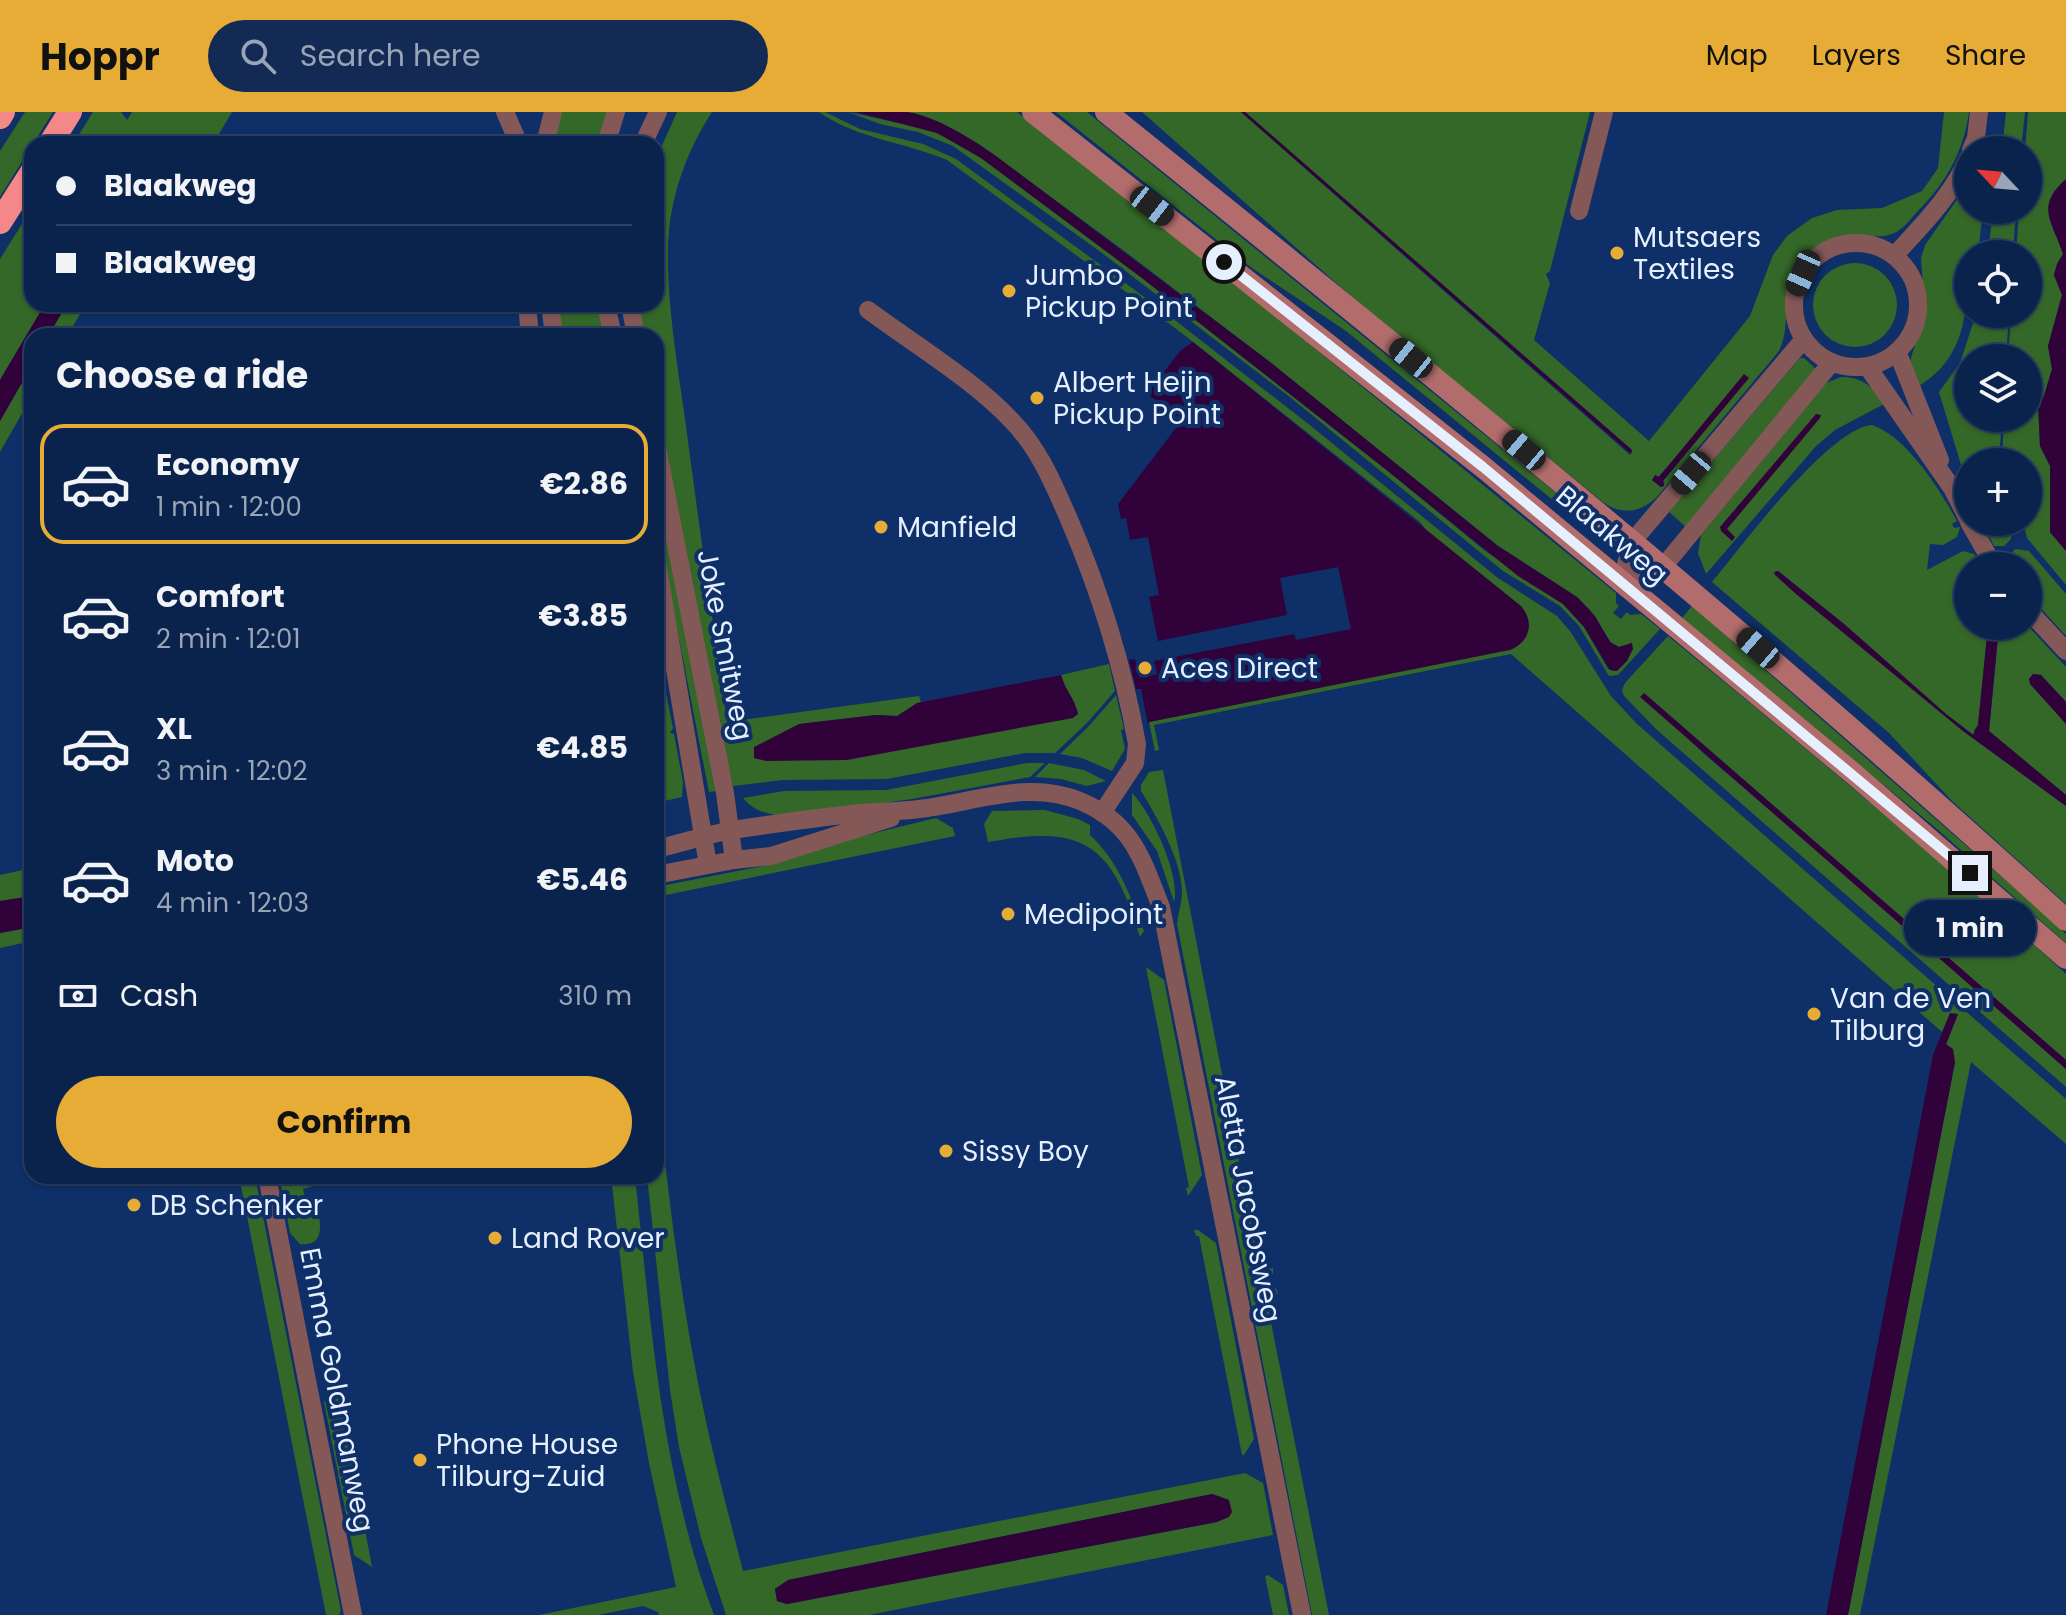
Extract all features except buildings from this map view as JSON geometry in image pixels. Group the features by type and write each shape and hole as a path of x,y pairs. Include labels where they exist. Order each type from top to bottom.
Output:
{"highway":[{"path":"55,136 70,112"},
{"path":"0,222 24,184"}],"main road":[{"name":"Blaakweg","path":"1033,112 1483,467 1867,785 2066,958"},
{"name":"Blaakweg","path":"1106,112 1502,432 1663,567 1926,792 2066,920"}],"street":[{"path":"505,112 516,136"},
{"path":"547,136 553,112"},
{"path":"608,136 616,112"},
{"path":"647,136 658,112"},
{"path":"1579,211 1604,112"},
{"path":"1976,136 1979,112"},
{"path":"1894,256 1954,185"},
{"path":"1862,243 1879,247 1894,256 1909,272 1917,292 1917,314 1911,334 1897,351 1867,366 1848,367 1816,353 1804,339 1797,323 1795,297 1803,273 1814,259 1829,249 1862,243"},
{"path":"868,310 978,391 1013,421 1051,477 1108,617 1137,744 1135,763 1102,813"},
{"path":"1621,583 1632,542 1804,339"},
{"path":"1897,351 1954,492"},
{"path":"1621,583 1663,567 1832,362"},
{"path":"1867,366 1952,488"},
{"name":"Joke Smitweg","path":"664,483 732,830 734,860"},
{"name":"Joke Smitweg","path":"664,604 708,865"},
{"path":"2042,625 2066,651"},
{"name":"Aletta Jacobsweg","path":"921,809 1033,791 1070,798 1102,813 1126,832 1142,854 1161,907 1302,1615"},
{"path":"664,847 732,830 854,814 921,809"},
{"path":"664,873 771,856 921,809"},
{"name":"Emma Goldmanweg","path":"269,1184 353,1615"}],"green space":[{"path":"25,112 53,112 38,136 24,136 24,159 0,197 0,151"},
{"path":"93,112 121,112 127,120 132,112 232,112 218,136 78,136"},
{"path":"561,112 609,112 601,136 554,136"},
{"path":"677,112 712,112 696,139 678,184 669,231 668,278 727,722 919,696 921,702 897,716 876,715 799,724 1078,714 1061,675 1109,664 1115,691 1055,753 1025,753 887,779 783,780 733,786 691,585 694,583 689,580 664,450 664,328 641,328 639,312 664,312 664,141"},
{"path":"819,112 860,129 923,144 956,159 1158,307 1498,578 1557,616 1611,696 1637,724 2066,1099 2066,1144 1971,1062 1860,1615 1848,1615 1955,1062 1946,1045 1958,1014 1950,1014 1942,1032 1511,654 1154,725 1159,750 1155,751 1149,722 1515,648 1420,522 1183,334 947,160 849,128"},
{"path":"848,112 926,129 981,158 1142,278 1484,550 1563,604 1584,627 1608,669 1615,671 1622,666 1632,643 1619,647 1612,644 1590,610 1577,597 1498,546 1270,362 979,144 935,122 905,112 1017,112 1126,195 1616,593 1619,606 1613,613 1621,619 1627,612 1630,615 1641,614 1660,629 1618,675 1609,676 1579,626 1560,606 1503,571 1291,398 1102,253 953,146 918,132 880,124"},
{"path":"1056,112 1087,112 1603,531 1598,537 1346,331 1252,268"},
{"path":"1142,112 1241,112 1630,455 1632,450 1245,112 1590,112 1550,271 1546,274 1550,283 1534,340 1649,441 1750,316 1773,255 1787,236 1812,218 1837,210 1882,208 1922,191 1938,168 1944,112 1969,112 1963,136 1954,136 1954,161 1951,167 1936,191 1904,227 1884,236 1849,235 1827,240 1802,258 1790,280 1779,351 1656,498 1631,511 1604,503 1360,304","holes":["1749,376 1663,481 1665,483 1661,487 1652,480"]},
{"path":"2006,112 2025,112 2022,136 2003,136"},
{"path":"2028,112 2066,112 2066,179 2051,198 2049,206 2051,223 2063,254 2054,275 2062,295 2048,346 2052,369 2042,399 2042,344 2009,344 2010,328 2042,328 2042,240 2017,240 2018,224 2042,224 2042,136 2026,136"},
{"path":"1954,204 1954,224 1981,224 1980,240 1954,240 1954,328 1962,328 1957,344 1934,375 1917,387 1910,361 1925,313 1921,258 1925,245"},
{"path":"24,221 24,312 40,312 31,328 24,328 24,339 0,380 0,259"},
{"path":"1991,224 2015,224 2014,240 1990,240"},
{"path":"1847,263 1863,263 1879,270 1890,281 1897,305 1894,321 1885,335 1863,347 1847,347 1831,340 1820,329 1813,313 1813,297 1820,281 1831,270"},
{"path":"62,312 81,312 72,328 53,328"},
{"path":"559,312 601,312 604,328 561,328"},
{"path":"1971,328 2008,328 2007,344 1966,344"},
{"path":"1800,358 1816,369 1686,527 1669,512"},
{"path":"1954,371 1954,432 2001,432 2000,448 1956,448 1939,392"},
{"path":"1841,377 1866,384 1886,403 1835,430 1816,446 1706,574 1698,553 1701,535 1819,390 1826,383"},
{"path":"24,379 24,410 0,452 0,421"},
{"path":"1872,425 1897,440 1932,480 1954,516 1952,524 1954,536 1957,537 1943,545 1930,544 1927,570 1954,556 1954,640 1987,640 1975,736 1844,624 1778,571 1775,574 1963,731 2066,806 2066,904 1952,801 1889,733 1712,582 1810,467 1854,431"},
{"path":"2003,432 2039,432 2041,448 2003,448"},
{"path":"2042,450 2050,466 2050,532 2066,551 2066,585 2042,552 2027,538 2042,536"},
{"path":"664,523 717,791 709,792 664,562"},
{"path":"1989,536 2011,536 2004,546 1994,546"},
{"path":"2042,566 2066,594 2066,636 2042,609"},
{"path":"1692,606 2066,934 2066,943 1937,829 1682,618"},
{"path":"1668,636 1919,844 2066,974 2066,1060 1644,693 1703,753 2066,1069 2066,1087 1657,730 1624,696 1622,690 1625,683"},
{"path":"1998,640 2041,640 2066,667 2066,702 2041,675 2033,674 2029,680 2066,724 2066,795 1989,731"},
{"path":"664,683 673,728 670,733 674,734 683,782 682,797 664,801"},
{"path":"1116,695 1125,749 1112,771 1082,758 1060,754 1089,726"},
{"path":"1027,763 1045,763 1030,777 912,799 786,816 762,812 743,798 784,791 886,790"},
{"path":"1049,763 1084,770 1106,781 1087,786 1061,779 1035,777"},
{"path":"1163,770 1260,1270 1273,1268 1273,1274 1265,1276 1267,1289 1271,1289 1272,1293 1276,1288 1278,1294 1266,1297 1329,1615 1312,1615 1177,924 1182,896 1181,880 1168,840 1141,791 1149,772"},
{"path":"1132,793 1148,814 1163,845 1173,877 1174,902 1157,851 1132,815"},
{"path":"1045,810 1090,825 1090,835 1109,856 1128,891 1144,931 1140,937 1118,880 1105,861 1090,848 1071,840 1048,836 988,842 984,824 992,811"},
{"path":"936,818 953,828 955,836 664,895 664,885 763,866 854,838"},
{"path":"24,870 24,897 0,901 0,875"},
{"path":"24,928 24,943 0,948 0,933"},
{"path":"1146,967 1164,980 1202,1175 1188,1196 1186,1188 1189,1187"},
{"path":"664,1154 692,1353 743,1571 1245,1473 1263,1483 1273,1535 869,1615 726,1615 701,1538 679,1447 648,1184 664,1184","holes":["1212,1494 1229,1500 1217,1522 787,1604 777,1601 775,1589 788,1580"]},
{"path":"241,1184 257,1186 341,1611 339,1615 326,1615"},
{"path":"313,1184 303,1189 308,1211 318,1210 320,1229 313,1242 300,1244 290,1233 281,1186"},
{"path":"612,1184 636,1184 653,1343 670,1453 696,1562 714,1615 659,1615 643,1606 598,1615 539,1615 676,1587 633,1372"},
{"path":"1194,1230 1216,1243 1254,1439 1244,1455 1199,1236"},
{"path":"338,1385 372,1567 354,1555 324,1402"},
{"path":"1265,1576 1283,1585 1289,1615 1273,1615"}],"shaded area":[{"path":"856,112 907,112 930,118 996,156 1270,362 1498,546 1577,597 1595,616 1610,642 1619,647 1632,643 1633,649 1627,661 1617,671 1610,670 1584,627 1563,604 1518,576 1142,278 981,158 937,133"},
{"path":"1241,112 1245,112 1632,450 1631,454"},
{"path":"2066,179 2066,551 2050,532 2050,466 2040,446 2039,432 2042,432 2042,399 2052,369 2048,346 2062,295 2054,275 2063,254 2049,214 2051,198"},
{"path":"40,312 62,312 53,328 31,328"},
{"path":"24,339 24,379 0,421 0,380"},
{"path":"1193,342 1521,606 1529,625 1522,642 1510,650 1149,722 1148,725 1141,689 1136,689 1129,660 1135,659 1140,678 1157,674 1154,661 1294,634 1296,640 1351,629 1338,567 1280,578 1287,615 1158,641 1149,597 1159,595 1148,537 1130,540 1126,518 1121,519 1118,504 1182,420 1141,389 1159,378 1181,350"},
{"path":"1744,374 1749,378 1663,481 1664,486 1652,480 1655,475 1659,477"},
{"path":"1816,414 1821,415 1820,418 1727,529 1735,537 1732,541 1720,527"},
{"path":"1778,571 1844,624 1973,735 1978,725 1987,640 1998,640 1989,731 2066,795 2066,806 1963,731 1796,594 1774,572"},
{"path":"2033,674 2041,675 2066,702 2066,724 2030,684"},
{"path":"1061,675 1078,714 1073,718 847,760 766,761 754,758 754,747 799,724 876,715 897,716 917,703"},
{"path":"1644,693 2066,1060 2066,1069 1640,697"},
{"path":"24,897 24,928 0,933 0,901"},
{"path":"1950,1013 1958,1014 1946,1044 1953,1049 1955,1062 1848,1615 1826,1615 1933,1055"},
{"path":"1212,1494 1229,1500 1232,1512 1229,1517 1217,1522 787,1604 777,1601 775,1589 788,1580"}],"place":[{"name":"Mutsaers Textiles","path":"1617,253"},
{"name":"Jumbo Pickup Point","path":"1009,291"},
{"name":"Albert Heijn Pickup Point","path":"1037,398"},
{"name":"Manfield","path":"881,527"},
{"name":"Aces Direct","path":"1145,668"},
{"name":"Medipoint","path":"1008,914"},
{"name":"Van de Ven Tilburg","path":"1814,1014"},
{"name":"Sissy Boy","path":"946,1151"},
{"name":"DB Schenker","path":"134,1205"},
{"name":"Land Rover","path":"495,1238"},
{"name":"Phone House Tilburg-Zuid","path":"420,1460"}],"route":[{"path":"1224,262 1483,467 1970,873"}]}
